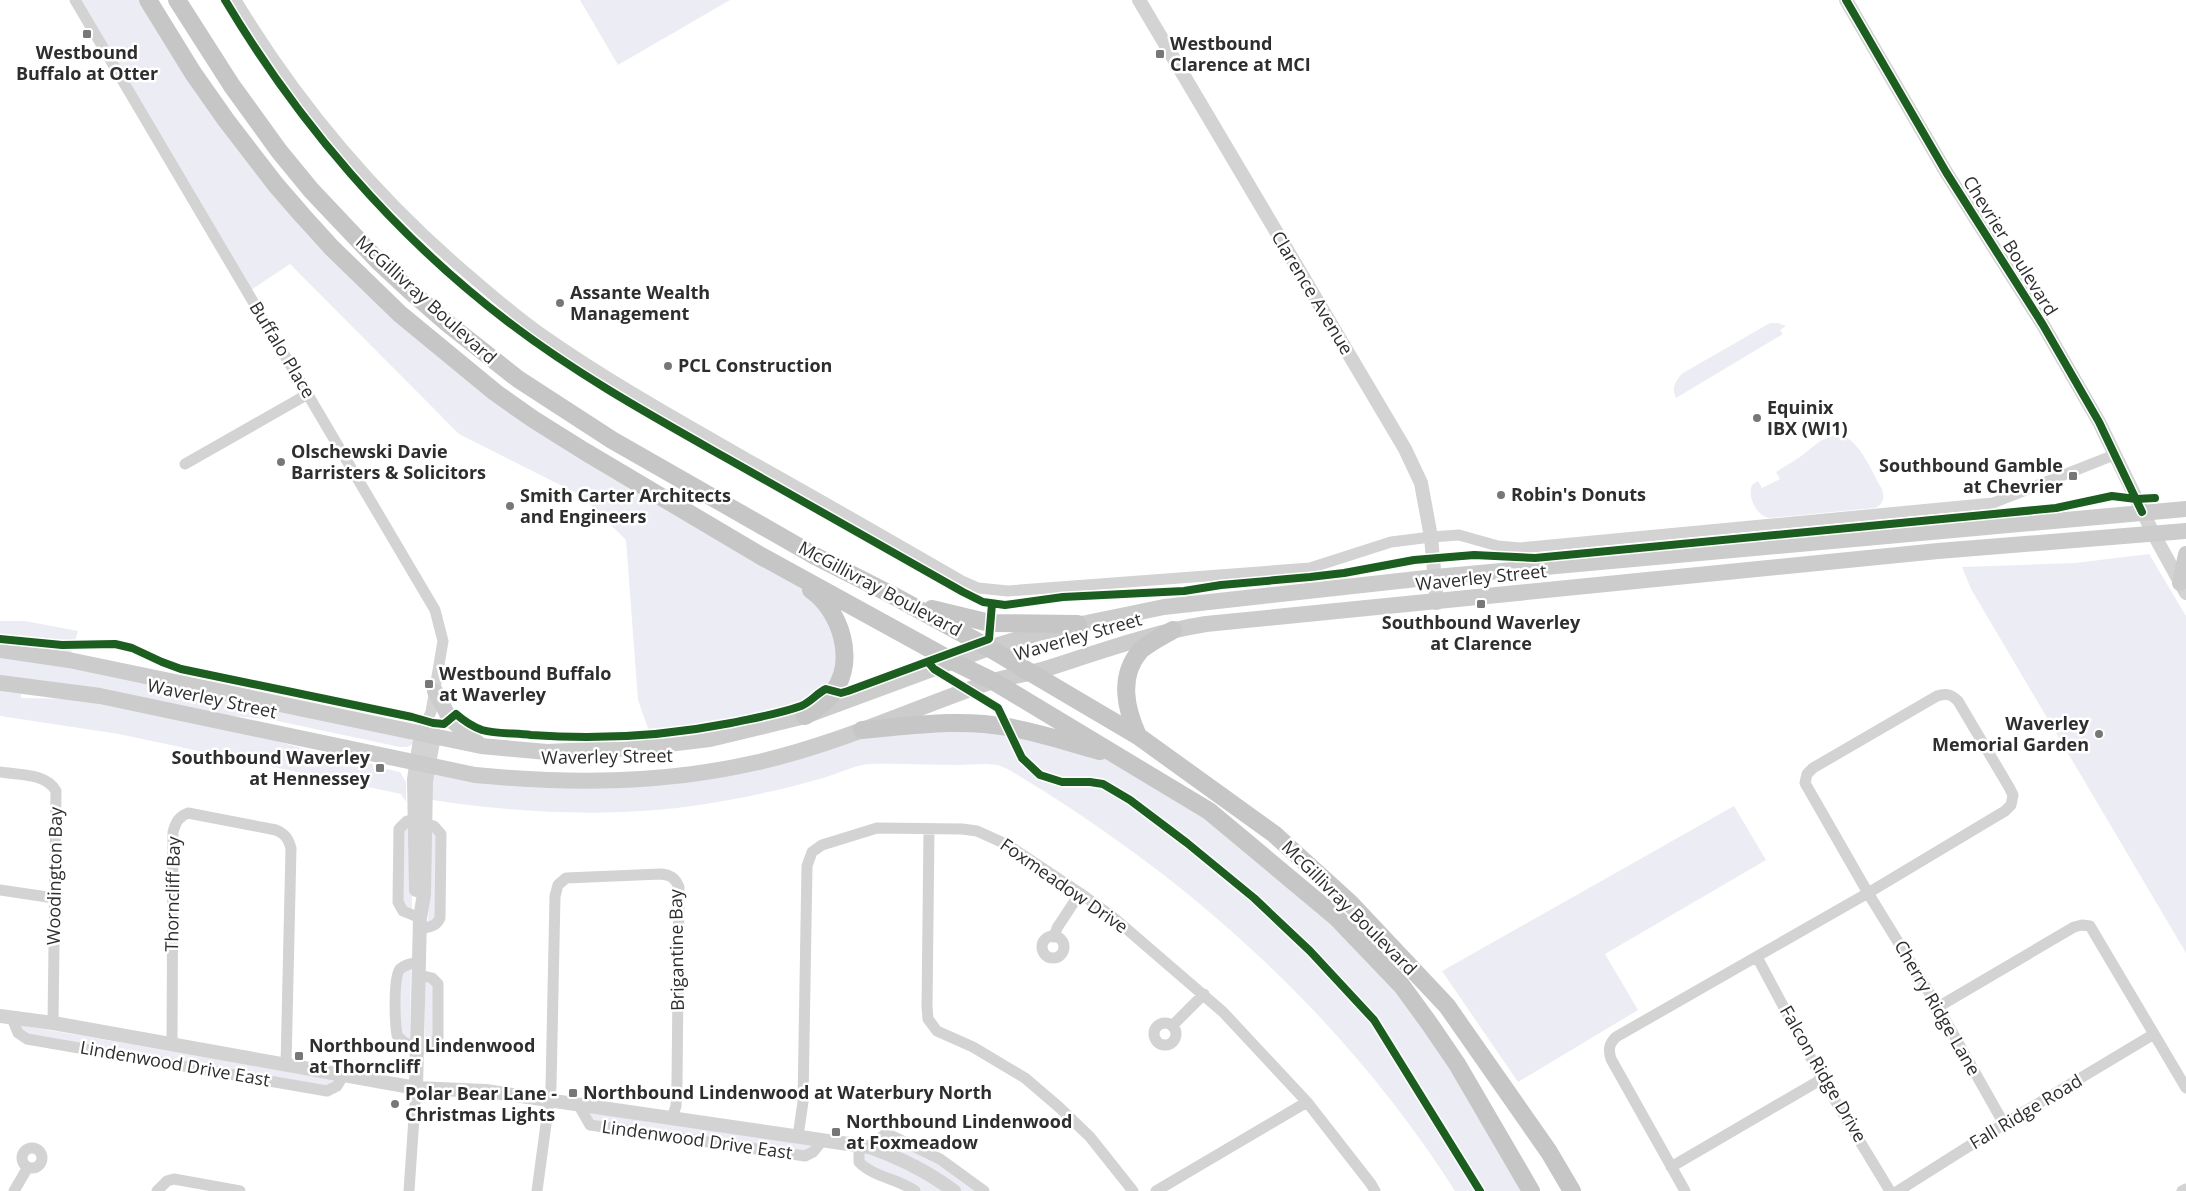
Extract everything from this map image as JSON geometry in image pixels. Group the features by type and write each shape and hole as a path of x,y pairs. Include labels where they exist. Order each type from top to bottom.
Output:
{"main road":[{"name":"McGillivray Boulevard","path":"148,0 193,73 254,158 332,248 400,314 459,364 533,420 761,556 954,662 993,681 1124,758 1209,811 1336,917 1402,986 1457,1064 1531,1191"},
{"name":"McGillivray Boulevard","path":"177,0 232,86 304,182 380,263 447,323 518,379 596,431 815,556 894,596 989,648 1030,674 1138,736 1274,834 1350,903 1446,1006 1549,1152 1572,1191"},
{"name":"Waverley Street","path":"0,650 69,660 482,746 547,752 634,748 710,739 805,716 989,648 1078,624 1164,607 1435,576 2186,509"},
{"name":"Waverley Street","path":"0,684 100,696 475,775 616,781 676,777 754,763 862,730 993,681 1030,674 1173,630 1206,624 1948,550 2186,531"},
{"path":"2183,588 2186,554"},
{"path":"761,556 816,593 837,622 843,640 844,662 838,684 826,702 805,716"},
{"path":"894,596 959,616 990,623 1078,624"},
{"path":"1138,736 1130,718 1125,693 1128,670 1141,650 1173,630"},
{"path":"435,690 450,719 482,746"},
{"path":"862,730 922,724 966,723 1007,726 1124,758"}],"street":[{"name":"Buffalo Place","path":"75,0 435,610 443,641 427,735"},
{"path":"236,0 300,95 355,164 441,252 510,310 628,390 962,581 978,588 1008,591 1310,568 1391,542 1431,537 1459,535 1498,546 1520,548 1993,503 2114,454"},
{"name":"Clarence Avenue","path":"1139,0 1405,449 1422,483 1431,537 1437,602"},
{"name":"Chevrier Boulevard","path":"1846,0 1946,172 2043,325 2099,422 2142,512 2183,588"},
{"path":"185,464 308,394"},
{"name":"Cherry Ridge Lane","path":"1868,893 2005,811 2011,805 2012,795 2009,787 1958,701 1952,695 1944,693 1937,696 1813,768 1807,774 1805,783 1868,893 1938,1007 2004,1124"},
{"path":"408,1191 416,1088 420,918 424,894 420,823 423,764 427,735"},
{"name":"Woodington Bay","path":"0,772 45,779 52,784 56,791 53,1023"},
{"name":"Thorncliff Bay","path":"172,1044 173,832 175,823 180,816 188,813 276,830 289,840 291,848 286,1065"},
{"path":"408,821 420,823 434,826 441,834 440,918 437,924 433,926 420,918 402,911 398,902 399,829 408,821"},
{"name":"Foxmeadow Drive","path":"798,1136 803,1102 807,866 812,852 822,845 877,828 962,829 977,831 1008,845 1080,893 1114,918 1204,994 1307,1102 1375,1191"},
{"path":"929,829 928,1019 932,1026 973,1047 1025,1078 1090,1137 1133,1191"},
{"name":"Brigantine Bay","path":"549,1100 551,1087 555,896 558,885 566,878 575,877 670,875 676,879 680,899 677,1083 676,1106 672,1118"},
{"path":"0,890 54,898"},
{"path":"1054,937 1057,928 1080,893"},
{"path":"1685,1191 1611,1059 1608,1051 1610,1043 1616,1037 1868,893"},
{"path":"1938,1007 2074,927 2090,926 2186,1088"},
{"name":"Falcon Ridge Drive","path":"1757,957 1822,1078 1890,1191"},
{"path":"405,965 419,968 438,984 438,1038 429,1048 416,1049 403,1042 397,1036 396,979 400,970 405,965"},
{"path":"1172,1026 1204,994"},
{"name":"Lindenwood Drive East","path":"6,1017 53,1023 416,1088 486,1091 864,1147 896,1156 930,1174 954,1191"},
{"name":"Lindenwood Drive East","path":"6,1017 18,1033 27,1039 327,1091 337,1086 343,1076"},
{"name":"Fall Ridge Road","path":"1898,1191 2004,1124 2154,1034"},
{"path":"1672,1167 1822,1078"},
{"path":"537,1191 549,1100"},
{"path":"1156,1191 1307,1102"},
{"name":"Lindenwood Drive East","path":"578,1104 590,1125 805,1156 813,1152 823,1140"},
{"path":"915,1191 907,1185 865,1168 859,1162 864,1147 884,1135 892,1136 940,1159 984,1191"},
{"path":"14,1191 28,1167"},
{"path":"157,1191 167,1180 174,1179 240,1191"},
{"path":"2182,1191 2186,1189"}],"shaded area":[{"path":"75,0 148,0 249,152 459,364 761,556 826,606 844,669 805,716 634,748 650,734 638,700 626,540 582,496 459,434 290,264 248,292"},
{"path":"580,0 730,0 618,65"},
{"path":"1770,323 1786,326 1780,330 1783,334 1676,398 1675,385 1683,373"},
{"path":"1837,434 1852,442 1864,456 1882,489 1883,498 1879,505 1874,508 1770,518 1765,517 1757,510 1751,495 1752,485 1758,481 1762,488 1780,479 1776,472 1800,457 1820,441"},
{"path":"2149,554 2186,616 2186,953 1971,589 1962,567 2075,563"},
{"path":"0,621 25,621 78,631 69,660 0,650"},
{"path":"0,655 20,657 409,737 414,743 408,747 400,747 268,719 233,716 54,682 0,676"},
{"path":"0,691 21,694 21,698 84,699 259,736 336,758 373,764 373,769 382,770 383,768 400,772 406,782 406,802 401,794 119,734 0,716"},
{"path":"966,723 1124,758 1209,811 1375,956 1531,1191 1455,1191 1419,1138 1380,1086 1338,1037 1247,945 1198,902 1147,862 1071,808 999,765 870,764 765,793 692,806 654,810 578,813 502,809 427,799 424,764 475,775 676,777 862,730"},
{"path":"1734,806 1766,860 1605,954 1638,1010 1518,1082 1442,971"},
{"path":"411,826 412,909 407,910 402,899 404,830"},
{"path":"431,832 436,832 435,919 428,923"},
{"path":"411,968 410,1039 407,1040 400,1029 401,977 402,972"},
{"path":"425,982 433,983 435,1031 431,1042 425,1043"},
{"path":"20,1025 335,1080 329,1087 24,1034"},
{"path":"578,1104 823,1140 813,1152 590,1125"},
{"path":"887,1139 927,1156 977,1191 915,1191 865,1168 859,1146"}],"cycle path":[{"path":"225,0 253,45 284,89 351,174 425,251 507,321 587,377 904,559 983,602 1005,605 1063,597 1184,591 1221,585 1344,573 1414,560 1474,555 1535,558 2056,508 2112,496 2136,499 2155,498"},
{"path":"1846,0 1946,172 2043,325 2099,422 2142,512"},
{"path":"0,639 62,645 115,644 132,648 181,669 433,723 444,724 456,714 471,725 482,730 500,733 606,737 656,734 731,723 775,714 801,706 826,689 841,693 848,691 989,639 992,604"},
{"path":"928,662 934,669 998,708 1022,758 1040,775 1062,782 1103,784 1130,800 1187,843 1254,898 1310,951 1374,1020 1480,1191"}],"place":[{"name":"Westbound Buffalo at Otter","path":"87,34"},
{"name":"Westbound Clarence at MCI","path":"1160,54"},
{"name":"Assante Wealth Management","path":"560,303"},
{"name":"PCL Construction","path":"668,366"},
{"name":"Equinix IBX (WI1)","path":"1757,418"},
{"name":"Olschewski Davie Barristers & Solicitors","path":"281,462"},
{"name":"Southbound Gamble at Chevrier","path":"2073,476"},
{"name":"Robin's Donuts","path":"1501,495"},
{"name":"Smith Carter Architects and Engineers","path":"510,506"},
{"name":"Southbound Waverley at Clarence","path":"1481,604"},
{"name":"Westbound Buffalo at Waverley","path":"429,684"},
{"name":"Waverley Memorial Garden","path":"2099,734"},
{"name":"Southbound Waverley at Hennessey","path":"380,768"},
{"name":"Northbound Lindenwood at Thorncliff","path":"299,1056"},
{"name":"Northbound Lindenwood at Waterbury North","path":"573,1093"},
{"name":"Polar Bear Lane - Christmas Lights","path":"395,1104"},
{"name":"Northbound Lindenwood at Foxmeadow","path":"836,1132"}]}
